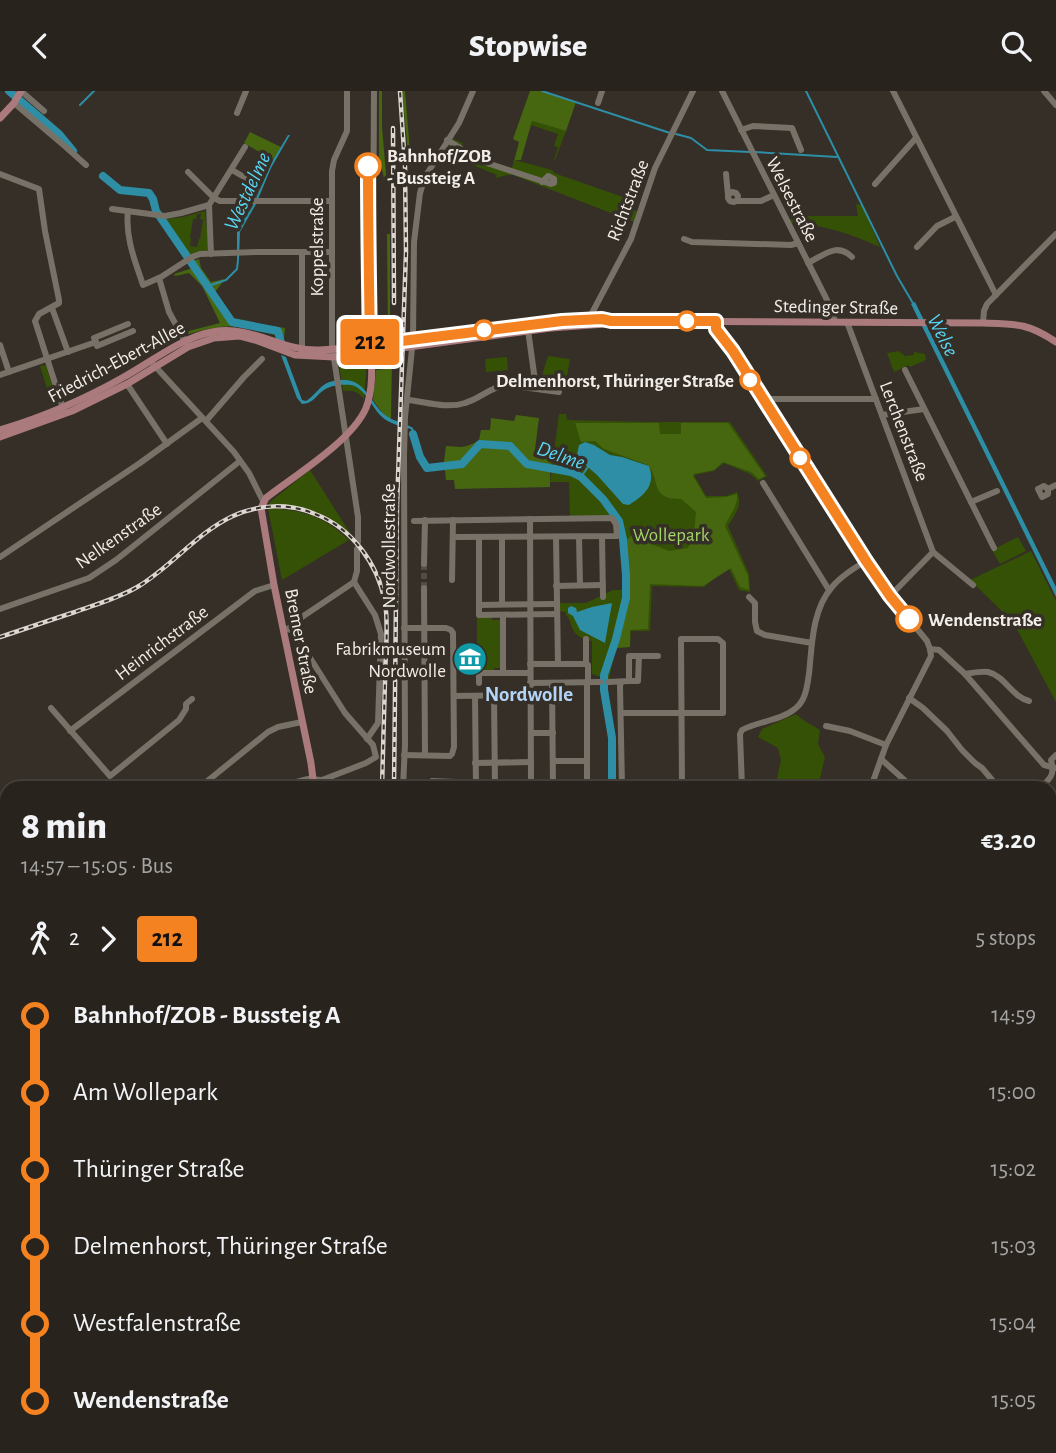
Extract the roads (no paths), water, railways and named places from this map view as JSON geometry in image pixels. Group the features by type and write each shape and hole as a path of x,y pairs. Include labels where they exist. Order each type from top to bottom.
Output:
{"main road":[{"path":"2,115 16,96"},
{"name":"Stedinger Straße","path":"413,343 604,319 983,323 1027,326 1056,342"},
{"name":"Stedinger Straße","path":"413,343 562,321 591,322"},
{"name":"Friedrich-Ebert-Allee","path":"0,437 72,411 127,384 186,344 214,338 240,337 302,351 333,353"},
{"name":"Friedrich-Ebert-Allee","path":"371,349 389,342 413,343"},
{"name":"Friedrich-Ebert-Allee","path":"282,347 299,355 413,343"},
{"path":"265,499 346,437 363,415 370,393 371,349"},
{"name":"Friedrich-Ebert-Allee","path":"0,430 63,408 154,364"},
{"name":"Bremer Straße","path":"265,499 261,513 274,585 286,629 314,781"}],"street":[{"path":"237,113 246,91"},
{"name":"Koppelstraße","path":"347,91 347,125 332,171 331,252 333,353 358,517 357,571 354,582"},
{"path":"371,349 374,91"},
{"name":"Nordwollestraße","path":"403,781 405,417 413,343 414,242 420,193 425,177 459,123 473,91"},
{"path":"598,103 602,91"},
{"name":"Richtstraße","path":"591,322 591,315 634,233 655,168 693,91"},
{"name":"Welsestraße","path":"722,91 835,321"},
{"path":"893,91 996,295"},
{"path":"1045,91 1056,105"},
{"path":"16,96 44,111"},
{"path":"16,96 86,165"},
{"path":"741,130 754,126 792,128 801,150"},
{"path":"875,184 916,138"},
{"path":"447,140 484,162 542,182"},
{"path":"211,254 212,201 245,147"},
{"path":"232,170 258,185 255,200"},
{"path":"188,172 212,201"},
{"path":"0,174 39,190 59,303 39,314 35,321 63,408"},
{"path":"726,174 728,195 736,193 737,201 761,201 774,195"},
{"path":"112,209 158,215 181,213 212,201 331,201"},
{"path":"128,211 128,233 143,285 200,254 331,252"},
{"path":"917,247 937,226 955,217"},
{"path":"983,323 985,307 1056,234"},
{"path":"684,239 692,242 798,243"},
{"path":"1050,240 1056,246"},
{"path":"808,263 842,249 852,257"},
{"path":"302,253 302,351"},
{"path":"159,278 169,312 186,344"},
{"path":"51,308 68,352"},
{"path":"716,321 716,329 866,561 890,596 927,641 931,652 886,745 873,781"},
{"name":"Lerchenstraße","path":"847,322 933,552"},
{"path":"128,324 94,338 97,346 132,331"},
{"path":"370,326 377,336 389,342"},
{"path":"528,330 536,389"},
{"path":"0,375 96,342"},
{"path":"0,345 9,372"},
{"path":"0,557 204,420 262,359"},
{"name":"Bremer Straße","path":"154,364 227,444 265,499"},
{"path":"905,370 994,548"},
{"path":"127,384 167,444"},
{"path":"408,400 454,406 475,399 498,386 513,385 559,392"},
{"path":"764,401 876,399"},
{"path":"882,415 924,409"},
{"path":"344,423 354,426"},
{"name":"Nelkenstraße","path":"0,609 89,578 116,560 240,461"},
{"path":"763,483 829,590"},
{"path":"1048,489 1056,485"},
{"path":"971,502 997,491"},
{"path":"415,521 612,517 617,536 453,537"},
{"path":"530,519 531,781"},
{"path":"424,563 425,520"},
{"path":"452,580 453,520"},
{"path":"479,537 479,615 557,614"},
{"path":"502,537 502,604"},
{"path":"556,537 558,664"},
{"path":"579,537 580,585"},
{"path":"602,537 603,597"},
{"path":"890,596 933,552 973,585"},
{"path":"742,781 740,734 792,711 801,702 807,689 819,610 834,584 866,561"},
{"path":"286,629 354,582 375,615 381,633 378,723 367,739"},
{"name":"Heinrichstraße","path":"70,731 255,591 274,585"},
{"path":"556,586 603,585"},
{"path":"424,588 425,755"},
{"path":"749,597 755,603 757,631 765,635 812,643"},
{"path":"479,605 556,604"},
{"path":"503,615 503,673"},
{"path":"404,628 449,628 453,633 454,696 452,754 404,755"},
{"path":"286,629 293,631 345,713 373,745 376,757 319,781"},
{"path":"586,639 587,781"},
{"path":"621,713 682,712 723,713 723,643 718,639 681,639 682,712 682,781"},
{"path":"931,652 939,650 965,674 1044,765 1054,767"},
{"path":"609,682 638,681 639,656 658,656"},
{"path":"530,664 586,664"},
{"path":"965,674 987,672 996,676 1021,700 1029,701"},
{"path":"475,781 479,673 530,673"},
{"path":"622,781 620,687 625,681"},
{"path":"530,683 600,682"},
{"path":"552,683 553,781"},
{"path":"454,696 478,691 495,696 530,695"},
{"path":"495,696 495,781"},
{"path":"909,698 947,731 993,781"},
{"path":"51,708 110,776 179,720 186,704 192,699"},
{"path":"207,781 268,732 302,722"},
{"path":"826,726 850,731 886,745"},
{"path":"531,733 553,733"},
{"path":"1054,767 1051,760 1056,755"},
{"path":"881,758 906,781"},
{"path":"553,761 586,761"},
{"path":"475,763 531,762"}],"water":[{"path":"288,135 240,232 239,260 237,230 252,207 273,160"},
{"path":"915,302 1056,587 1056,597 911,304"},
{"path":"281,355 286,357 302,400 306,401 312,397 329,382 351,381 358,384 388,417 413,428 417,442 414,442 411,429 384,419 364,393 351,385 330,387 312,401 302,404 297,398"},
{"path":"585,442 610,455 649,466 651,479 648,489 629,505 623,504 577,455 579,445"},
{"path":"612,603 605,643 580,630 573,616 568,613 571,606 576,608 577,612"}],"waterway":[{"name":"Delme","path":"9,91 59,134 73,151"},
{"name":"Westdelme","path":"80,105 94,91"},
{"path":"542,91 670,133"},
{"name":"Welse","path":"806,91 897,276 914,305"},
{"path":"676,134 691,138 707,150 750,152"},
{"path":"755,152 837,157"},
{"name":"Delme","path":"103,176 120,190 149,193 156,211 232,322 278,331 282,347"},
{"name":"Westdelme","path":"208,286 226,280 237,269 238,260"},
{"name":"Delme","path":"413,434 420,457 427,468 462,464 480,444 510,446 527,464 571,472 581,477 603,499 619,521 623,539 626,598 604,675 612,738 612,781"},
{"path":"581,477 588,467"}],"tunnel":[{"path":"424,564 424,588"}],"railway":[{"path":"394,781 397,506 406,252 405,166 400,91"},
{"path":"393,128 394,303"},
{"path":"0,637 131,590 151,578 208,531 233,516 274,506 305,510 328,520 352,538 370,561 382,588 387,631 382,781"}],"place":[{"name":"Bahnhof/ZOB - Bussteig A","path":"368,166"},
{"name":"Delmenhorst, Thüringer Straße","path":"750,380"},
{"name":"Wendenstraße","path":"909,619"},
{"name":"Fabrikmuseum Nordwolle","path":"470,659"}],"district":[{"name":"Nordwolle","path":"529,694"}],"park label":[{"name":"Wollepark","path":"671,534"}]}
